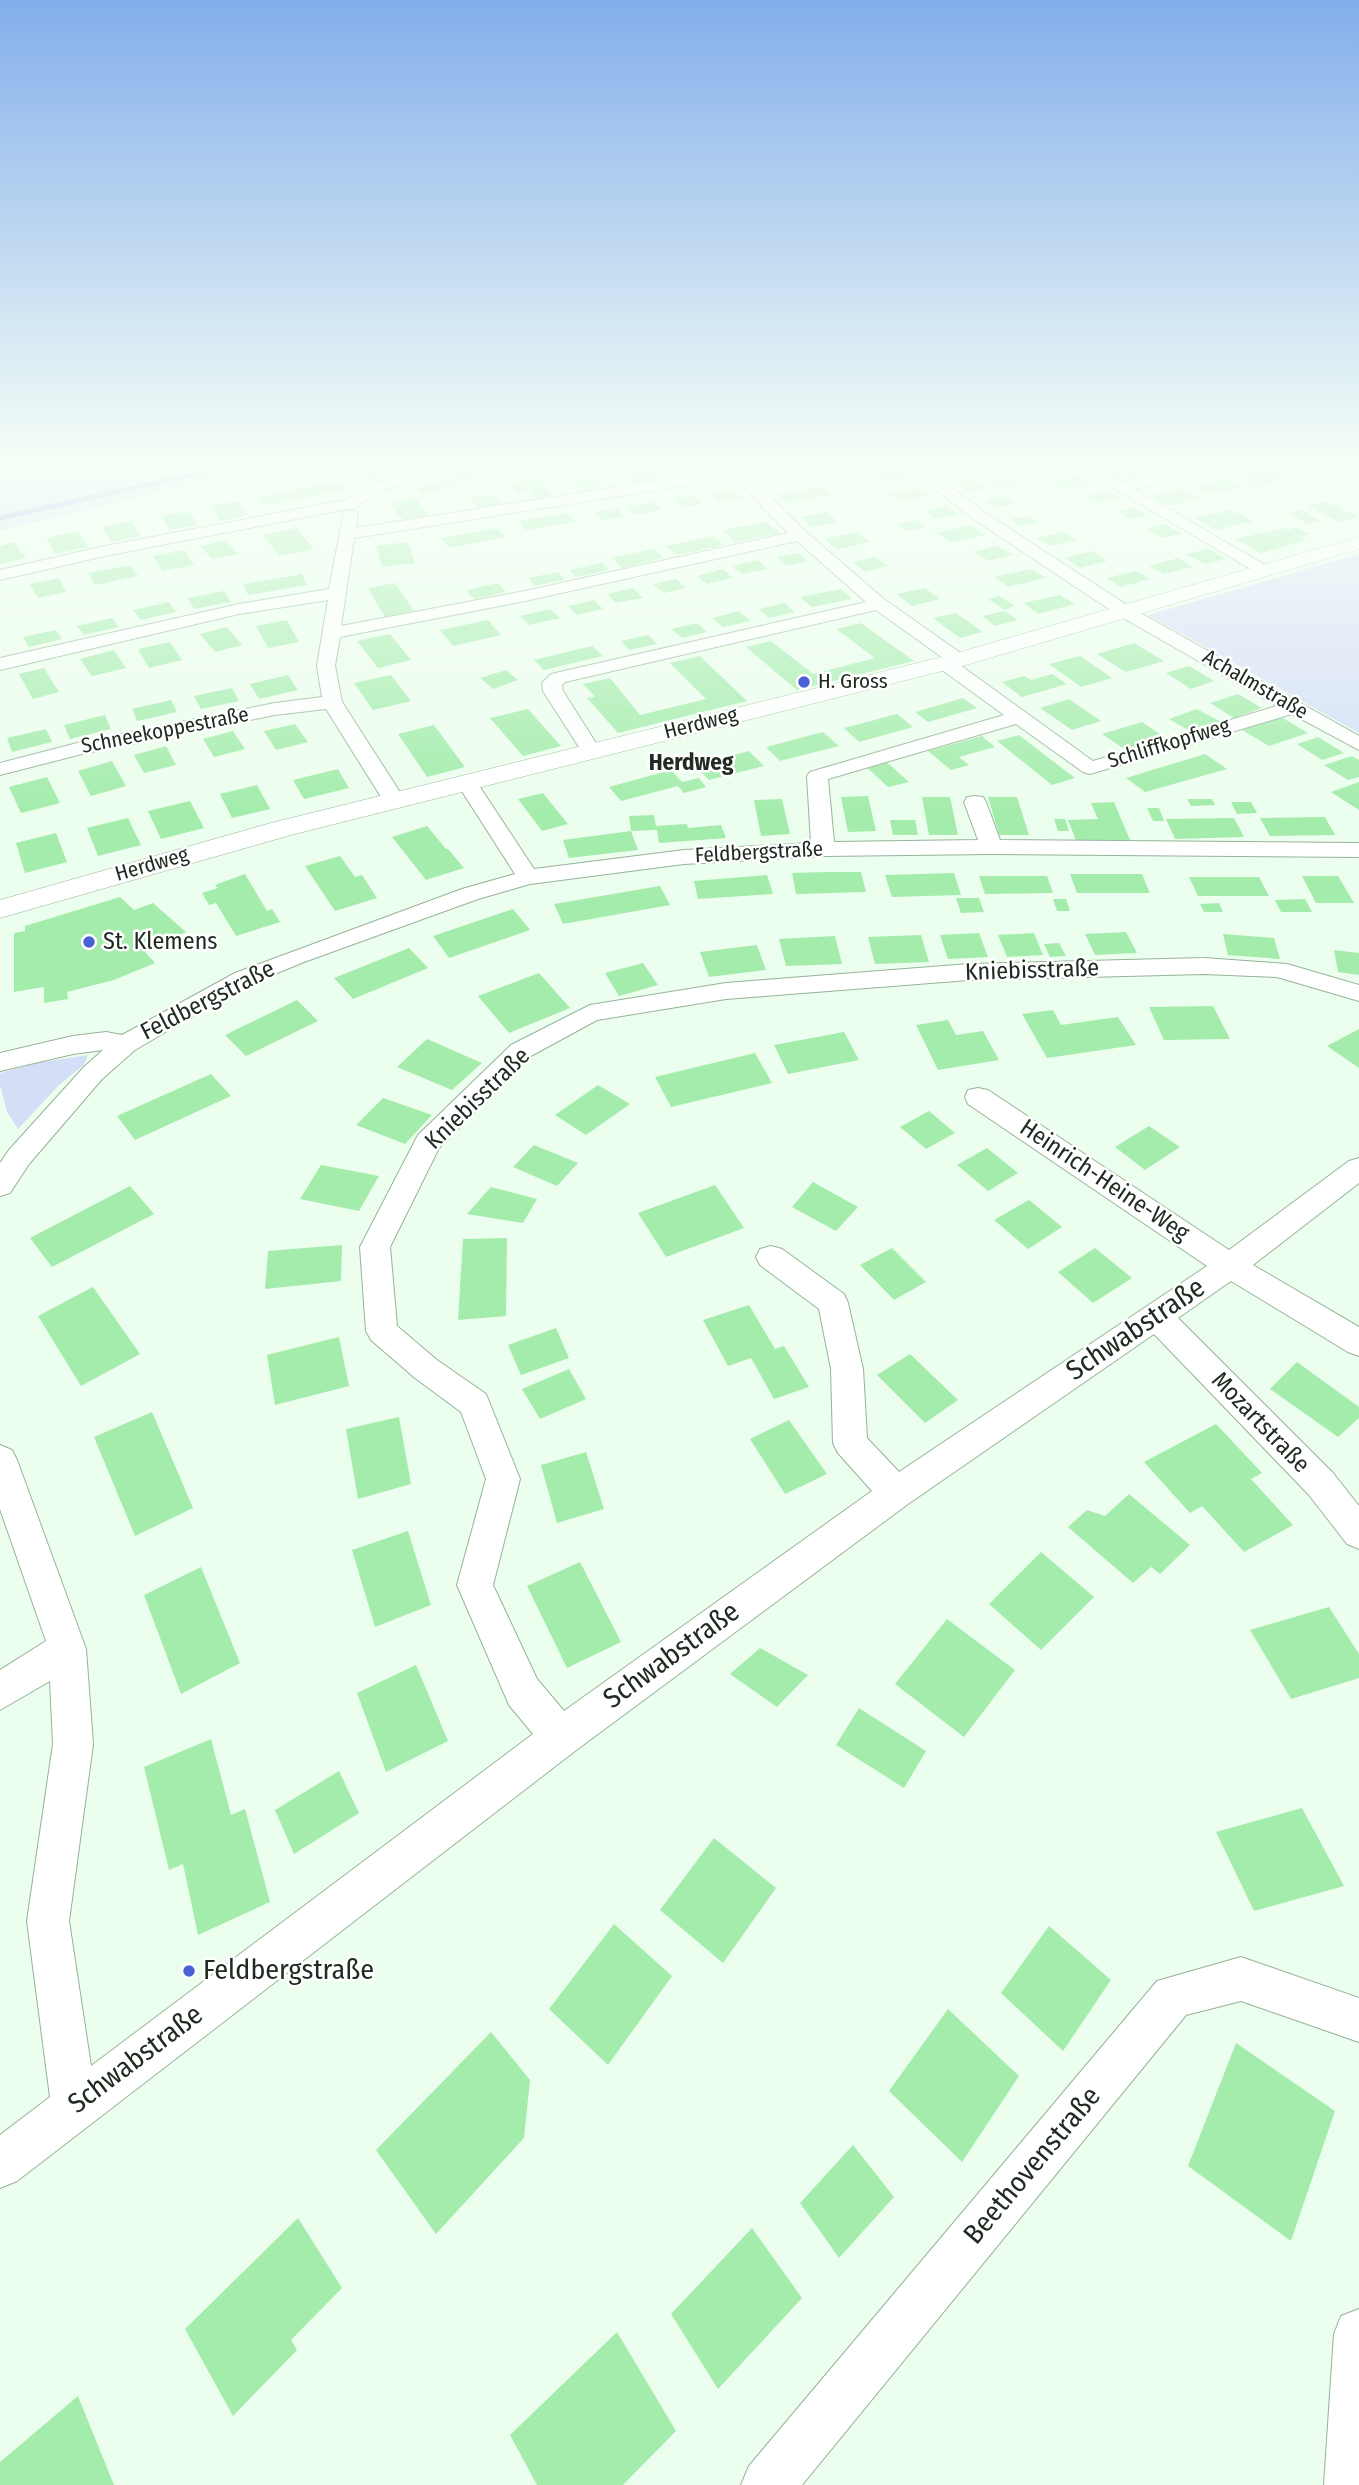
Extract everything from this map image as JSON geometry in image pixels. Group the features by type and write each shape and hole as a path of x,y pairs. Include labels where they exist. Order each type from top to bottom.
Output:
{"street":[{"path":"340,578 326,666 332,702 394,800"},
{"path":"331,633 605,578"},
{"name":"Schliffkopfweg","path":"850,578 1017,717 1090,768 1294,707"},
{"name":"Achalmstraße","path":"1074,578 1124,611 1359,744"},
{"name":"Herdweg","path":"0,909 176,857 394,800 951,662 1238,578"},
{"path":"0,664 239,608 338,593"},
{"path":"591,751 552,691 552,683 558,678 879,604"},
{"name":"Schneekoppestraße","path":"0,769 111,741 275,709 332,702"},
{"path":"823,849 817,776 1017,717"},
{"path":"467,782 528,877"},
{"path":"975,802 991,847"},
{"name":"Feldbergstraße","path":"0,1185 19,1157 67,1100 126,1044 187,1008 257,973 458,898 528,877 684,857 823,849 991,847 1359,850"},
{"name":"Kniebisstraße","path":"561,1737 523,1692 475,1585 503,1479 474,1404 426,1369 382,1331 374,1247 428,1142 520,1051 590,1013 726,991 969,972 1204,966 1278,969 1359,993"},
{"name":"Feldbergstraße","path":"0,1062 72,1045 106,1041 126,1044"},
{"name":"Heinrich-Heine-Weg","path":"978,1097 1230,1266 1359,1343"},
{"name":"Schwabstraße","path":"0,2164 561,1737 896,1493 1230,1266 1359,1168"},
{"path":"771,1257 833,1303 847,1369 849,1443 896,1493"},
{"name":"Mozartstraße","path":"1157,1317 1321,1484 1359,1533"},
{"path":"0,1460 67,1649 73,1744 48,1922 74,2106"},
{"path":"0,1690 67,1649"},
{"name":"Beethovenstraße","path":"768,2485 1173,1997 1241,1979 1359,2020"},
{"path":"1351,2485 1359,2334"}],"shaded area":[{"path":"1276,578 1359,578 1359,733 1148,615"},
{"path":"88,1055 84,1065 59,1085 18,1129 7,1112 0,1085 0,1073 37,1063"}],"building":[{"path":"59,578 66,592 38,598 30,584"},
{"path":"91,578 129,578 95,585"},
{"path":"279,578 304,578 307,585 248,595 243,584"},
{"path":"528,578 563,578 565,580 535,586"},
{"path":"699,578 733,578 707,584"},
{"path":"995,578 1046,578 1008,587"},
{"path":"1106,578 1148,578 1150,579 1121,587"},
{"path":"676,579 686,588 664,593 653,584"},
{"path":"395,583 414,611 385,617 368,588"},
{"path":"498,583 506,592 474,599 466,590"},
{"path":"633,588 643,598 616,603 607,594"},
{"path":"925,588 940,599 912,606 896,594"},
{"path":"841,589 852,599 812,607 800,597"},
{"path":"224,591 231,602 194,609 188,598"},
{"path":"1060,595 1075,604 1038,614 1023,603"},
{"path":"999,596 1015,606 1004,610 988,599"},
{"path":"594,600 603,609 577,615 568,606"},
{"path":"169,602 176,612 141,620 133,610"},
{"path":"785,603 795,612 769,618 759,609"},
{"path":"550,609 560,618 529,625 520,616"},
{"path":"739,611 751,621 723,627 712,618"},
{"path":"1005,611 1018,620 995,626 982,616"},
{"path":"956,613 983,632 960,638 933,618"},
{"path":"112,618 119,627 84,635 77,626"},
{"path":"287,620 299,642 268,648 256,626"},
{"path":"488,620 501,635 453,646 440,630"},
{"path":"697,623 707,632 682,638 671,629"},
{"path":"861,623 914,661 797,690 746,647 771,641 813,674 875,658 836,629"},
{"path":"227,627 242,645 215,652 200,634"},
{"path":"56,630 62,639 29,647 23,637"},
{"path":"390,634 411,660 378,668 357,641"},
{"path":"648,635 657,644 629,650 621,641"},
{"path":"170,642 182,660 149,668 138,649"},
{"path":"1134,643 1164,661 1126,672 1097,654"},
{"path":"592,646 603,656 544,670 534,660"},
{"path":"114,650 126,668 92,676 80,659"},
{"path":"700,656 747,701 618,733 587,698 595,697 583,684 610,678 640,715 706,699 670,663"},
{"path":"1080,656 1112,678 1081,687 1049,664"},
{"path":"1189,666 1214,681 1191,689 1166,673"},
{"path":"44,668 59,692 33,699 19,674"},
{"path":"506,670 518,680 493,689 480,678"},
{"path":"1052,674 1067,684 1022,697 1002,682 1024,676 1031,680"},
{"path":"288,675 298,690 259,699 250,684"},
{"path":"391,675 411,701 373,710 354,683"},
{"path":"232,688 239,701 201,709 194,696"},
{"path":"1238,694 1262,708 1234,718 1210,703"},
{"path":"963,698 977,708 928,722 915,712"},
{"path":"1069,699 1101,721 1072,730 1040,708"},
{"path":"171,700 177,712 137,721 132,709"},
{"path":"528,709 561,746 523,756 490,718"},
{"path":"1197,709 1223,723 1195,734 1169,719"},
{"path":"897,714 913,727 859,742 844,728"},
{"path":"105,715 111,729 70,739 64,725"},
{"path":"1281,717 1308,733 1269,746 1242,730"},
{"path":"1142,722 1170,741 1130,753 1102,734"},
{"path":"295,724 308,742 276,750 264,731"},
{"path":"434,725 465,767 427,777 398,734"},
{"path":"46,729 52,742 12,752 7,738"},
{"path":"233,731 245,749 214,757 203,739"},
{"path":"823,732 839,746 780,761 766,747"},
{"path":"1019,735 1075,778 1052,785 997,741"},
{"path":"982,736 995,747 959,757 969,765 951,770 928,751"},
{"path":"1318,737 1344,753 1322,760 1297,744"},
{"path":"166,746 176,765 144,773 134,755"},
{"path":"749,751 764,766 709,780 695,765"},
{"path":"1205,754 1227,769 1145,792 1126,778"},
{"path":"1352,756 1359,760 1359,777 1348,780 1324,765"},
{"path":"882,758 909,782 888,787 862,763"},
{"path":"112,761 126,786 91,796 78,771"},
{"path":"338,769 349,788 304,799 293,780"},
{"path":"671,770 682,782 699,778 706,787 684,793 678,786 621,801 609,787"},
{"path":"47,777 60,803 21,813 9,787"},
{"path":"1359,782 1359,810 1331,792"},
{"path":"257,785 270,809 232,818 220,794"},
{"path":"543,793 568,824 542,831 518,799"},
{"path":"868,796 876,831 848,832 841,797"},
{"path":"922,797 950,797 958,835 929,835"},
{"path":"988,797 1017,797 1029,835 999,835"},
{"path":"782,799 790,834 761,836 754,800"},
{"path":"1187,799 1212,799 1215,805 1191,806"},
{"path":"190,801 204,828 161,839 148,811"},
{"path":"1114,802 1130,840 1076,840 1068,820 1098,819 1091,803"},
{"path":"1231,802 1251,802 1257,813 1237,814"},
{"path":"1147,808 1159,808 1164,821 1153,821"},
{"path":"654,815 656,826 687,824 688,828 721,825 726,838 659,843 657,830 631,831 629,816"},
{"path":"1325,817 1335,835 1270,836 1260,818"},
{"path":"128,818 141,845 98,856 87,828"},
{"path":"1234,818 1244,837 1175,839 1166,819"},
{"path":"1054,819 1065,819 1069,831 1058,831"},
{"path":"890,820 915,820 918,835 893,835"},
{"path":"427,826 464,868 426,880 392,837"},
{"path":"631,831 638,850 569,858 563,840"},
{"path":"56,833 67,862 25,873 16,843"},
{"path":"340,856 355,877 362,875 377,898 335,911 305,866"},
{"path":"861,872 866,892 796,894 792,873"},
{"path":"954,873 961,895 892,897 885,875"},
{"path":"245,874 267,911 272,909 280,922 236,936 216,903 209,905 202,893"},
{"path":"1070,874 1142,874 1150,893 1077,893"},
{"path":"767,875 773,894 698,899 694,881"},
{"path":"979,876 1047,876 1053,893 985,894"},
{"path":"1302,876 1338,876 1354,903 1316,903"},
{"path":"1189,877 1259,877 1269,896 1198,896"},
{"path":"660,886 670,905 563,924 554,904"},
{"name":"St. Klemens","path":"120,897 134,910 153,903 186,932 145,952 155,963 114,980 67,992 68,999 44,1003 44,987 14,992 14,933 25,931 25,926"},
{"path":"956,898 979,898 984,912 961,913"},
{"path":"1053,899 1066,899 1070,911 1057,911"},
{"path":"1305,899 1312,912 1281,912 1275,900"},
{"path":"1219,903 1223,912 1204,912 1200,904"},
{"path":"513,909 530,930 449,958 433,936"},
{"path":"1126,932 1137,953 1095,955 1085,934"},
{"path":"979,933 988,957 948,959 940,935"},
{"path":"1034,933 1043,955 1007,957 998,935"},
{"path":"1223,934 1274,938 1280,959 1228,955"},
{"path":"921,935 929,962 875,964 868,937"},
{"path":"835,936 842,964 786,966 779,939"},
{"path":"1059,943 1066,956 1050,957 1044,944"},
{"path":"757,945 766,970 709,977 700,952"},
{"path":"409,948 428,968 353,999 334,978"},
{"path":"1334,950 1359,953 1359,975 1338,972"},
{"path":"643,963 658,985 619,996 605,973"},
{"path":"539,973 570,1008 509,1033 478,996"},
{"path":"297,1000 318,1021 246,1056 225,1035"},
{"path":"1213,1006 1230,1039 1164,1040 1149,1007"},
{"path":"1053,1010 1061,1025 1118,1017 1136,1045 1047,1058 1022,1014"},
{"path":"948,1020 956,1035 983,1031 999,1060 938,1070 916,1025"},
{"path":"1359,1029 1359,1068 1327,1046"},
{"path":"844,1032 859,1060 788,1074 774,1045"},
{"path":"427,1039 482,1063 452,1090 397,1067"},
{"path":"755,1053 772,1083 671,1107 655,1077"},
{"path":"211,1074 231,1096 135,1140 117,1116"},
{"path":"598,1085 630,1104 586,1135 555,1115"},
{"path":"383,1098 432,1115 405,1144 356,1125"},
{"path":"929,1111 955,1133 926,1149 900,1127"},
{"path":"1149,1126 1180,1147 1145,1170 1115,1147"},
{"path":"534,1145 578,1163 557,1186 513,1167"},
{"path":"987,1148 1018,1173 988,1191 957,1165"},
{"path":"321,1165 379,1176 359,1211 300,1199"},
{"path":"813,1182 858,1207 836,1231 792,1207"},
{"path":"715,1185 744,1228 666,1257 638,1213"},
{"path":"130,1186 154,1214 52,1267 30,1238"},
{"path":"491,1187 537,1199 523,1223 467,1214"},
{"path":"1029,1200 1062,1227 1028,1249 994,1220"},
{"path":"507,1238 506,1316 458,1320 463,1239"},
{"path":"342,1245 341,1281 265,1289 268,1251"},
{"path":"892,1248 926,1282 894,1300 860,1265"},
{"path":"1095,1248 1132,1278 1093,1303 1058,1272"},
{"path":"93,1287 140,1354 81,1386 38,1316"},
{"path":"749,1305 775,1349 784,1346 809,1387 774,1399 751,1358 728,1366 703,1320"},
{"path":"556,1328 569,1358 521,1375 508,1345"},
{"path":"339,1337 349,1386 275,1405 267,1355"},
{"path":"910,1354 958,1400 925,1423 877,1375"},
{"path":"1297,1362 1359,1407 1359,1418 1338,1437 1270,1389"},
{"path":"569,1369 586,1399 540,1419 522,1389"},
{"path":"152,1412 193,1508 135,1536 94,1437"},
{"path":"399,1417 411,1484 358,1499 346,1429"},
{"path":"789,1420 827,1474 785,1494 750,1439"},
{"path":"1216,1424 1262,1473 1251,1479 1293,1525 1244,1552 1202,1506 1190,1513 1144,1462"},
{"path":"586,1452 604,1509 557,1523 541,1465"},
{"path":"1129,1494 1190,1545 1160,1574 1151,1567 1133,1583 1068,1527 1087,1510 1105,1516"},
{"path":"408,1531 431,1605 375,1627 352,1550"},
{"path":"1041,1552 1094,1597 1041,1650 989,1604"},
{"path":"580,1562 621,1642 567,1668 527,1586"},
{"path":"201,1567 240,1663 181,1694 144,1595"},
{"path":"1329,1607 1359,1654 1359,1678 1291,1699 1250,1630"},
{"path":"947,1619 1015,1670 964,1737 895,1684"},
{"path":"760,1648 808,1675 777,1707 730,1674"},
{"path":"416,1665 448,1741 386,1772 357,1693"},
{"path":"859,1708 926,1751 904,1788 836,1745"},
{"path":"211,1739 231,1815 245,1809 270,1902 198,1935 183,1864 169,1870 144,1767"},
{"path":"339,1771 359,1813 294,1854 275,1810"},
{"path":"1302,1808 1344,1886 1254,1911 1216,1832"},
{"path":"714,1838 776,1888 723,1963 660,1910"},
{"path":"614,1924 672,1976 608,2065 549,2009"},
{"path":"1049,1926 1111,1980 1063,2051 1001,1993"},
{"path":"948,2009 1019,2076 962,2162 889,2091"},
{"path":"491,2032 530,2080 524,2138 436,2234 376,2150"},
{"path":"1236,2043 1335,2111 1291,2241 1188,2166"},
{"path":"853,2145 894,2197 839,2258 800,2203"},
{"path":"298,2218 342,2288 291,2340 297,2350 233,2416 185,2329"},
{"path":"752,2228 802,2298 718,2389 671,2314"},
{"path":"617,2332 676,2431 623,2485 537,2485 510,2435"},
{"path":"78,2396 114,2485 0,2485 0,2462"}],"place":[{"name":"H. Gross","path":"804,682"},
{"name":"St. Klemens","path":"89,942"},
{"name":"Feldbergstraße","path":"189,1971"}],"district":[{"name":"Herdweg","path":"691,764"}]}
